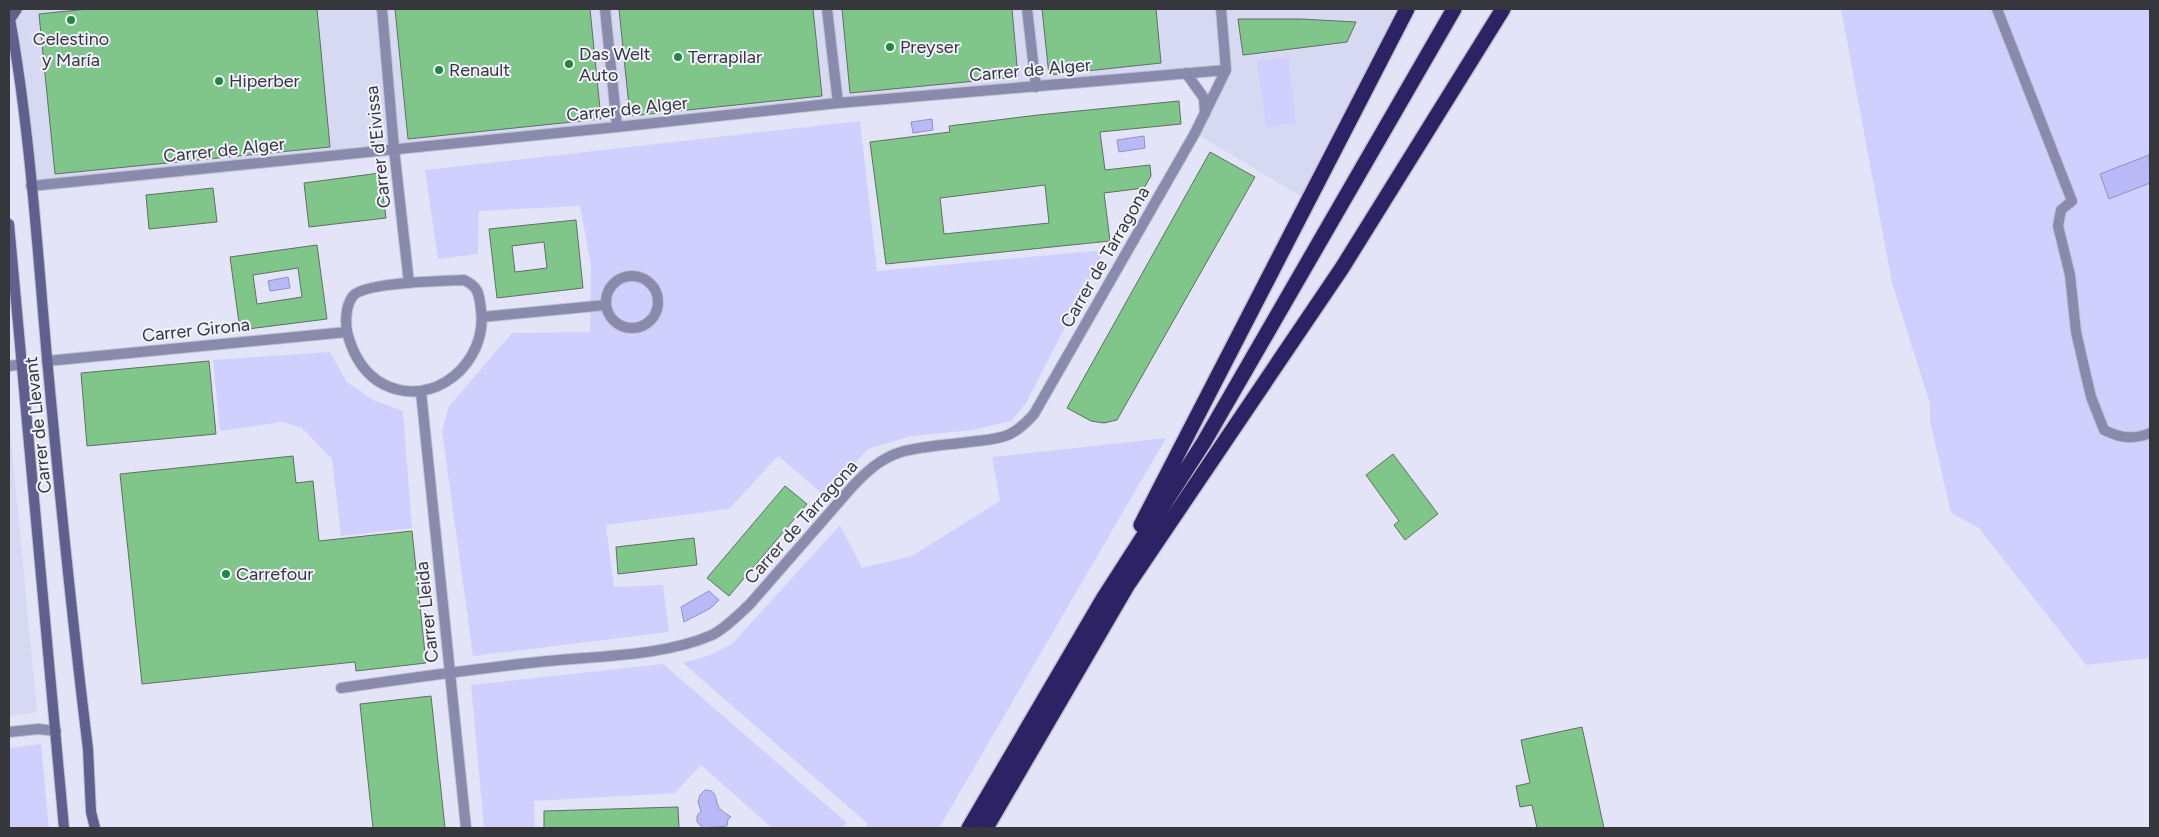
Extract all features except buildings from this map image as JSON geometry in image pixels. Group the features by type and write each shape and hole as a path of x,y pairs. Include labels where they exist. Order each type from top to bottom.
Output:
{"highway":[{"path":"1103,599 1407,9"},
{"path":"986,828 1129,583 1204,442 1454,9"},
{"path":"1129,583 1342,268 1503,9"},
{"path":"969,828 1103,599 1204,442"}],"main road":[{"path":"9,20 17,9"},
{"name":"Carrer de Llevant","path":"9,20 18,73 31,186 94,828"},
{"name":"Carrer de Llevant","path":"9,224 64,828"}],"street":[{"name":"Carrer d'Eivissa","path":"382,9 408,283"},
{"path":"604,9 617,127"},
{"path":"827,9 838,103"},
{"path":"1028,9 1036,86"},
{"path":"1221,9 1226,70"},
{"path":"1997,9 2072,201 2061,210 2058,226 2070,275 2076,332 2091,397 2104,430 2117,437 2138,438 2150,433"},
{"name":"Carrer de Alger","path":"31,186 838,103 1226,70"},
{"name":"Carrer de Tarragona","path":"341,688 450,672 648,651 690,643 713,634 732,621 750,604 868,470 900,452 990,440 1009,435 1023,426 1034,414 1205,114 1226,70"},
{"path":"1186,73 1204,98 1205,114"},
{"path":"630,276 646,280 656,292 658,300 653,317 638,327 621,326 614,321 606,305 606,297 615,283 630,276"},
{"path":"464,280 473,285 480,296 482,317 482,333 476,349 462,370 444,383 421,392 402,390 383,384 365,370 353,352 347,332 348,307 353,296 363,289 408,283 464,280"},
{"path":"482,317 606,305"},
{"name":"Carrer Girona","path":"47,361 347,332"},
{"path":"9,366 23,364"},
{"name":"Carrer Lleida","path":"421,392 466,828"},
{"path":"9,732 38,729 56,731"}],"shaded area":[{"path":"17,9 1407,9 1309,201 1195,133 1226,70 31,186 13,36"},
{"path":"1841,9 2150,9 2150,658 2086,665 1979,528 1951,513 1930,421 1930,404 1892,283"},
{"path":"1288,57 1296,123 1266,127 1257,61"},
{"path":"932,119 933,130 913,133 911,122"},
{"path":"860,121 877,271 1105,250 1026,403 1011,421 973,430 912,436 868,449 825,496 778,456 729,509 606,525 614,587 663,585 669,632 473,656 442,431 449,406 512,333 590,332 591,265 580,206 479,211 478,254 438,259 425,170"},
{"path":"1144,136 1145,148 1119,152 1117,140"},
{"path":"2149,155 2150,183 2109,199 2100,174"},
{"path":"288,277 290,288 270,291 268,281"},
{"path":"330,352 347,382 373,400 403,411 412,528 341,536 332,459 302,428 282,422 220,431 213,360"},
{"path":"9,418 37,712 9,716"},
{"path":"1166,438 939,828 865,828 868,824 683,663 710,655 732,644 840,525 862,568 912,556 1000,501 992,457"},
{"path":"709,591 719,600 711,608 684,622 681,607"},
{"path":"663,664 847,823 842,828 772,828 701,765 675,793 534,801 535,828 484,828 471,685"},
{"path":"41,744 49,828 9,828 9,748"},
{"path":"705,790 709,790 716,796 720,809 731,817 728,819 727,826 703,828 697,822 697,816 701,811 698,802 700,795"}],"place":[{"name":"Celestino y María","path":"71,20"},
{"name":"Preyser","path":"890,47"},
{"name":"Terrapilar","path":"678,57"},
{"name":"Das Welt Auto","path":"569,64"},
{"name":"Renault","path":"439,70"},
{"name":"Hiperber","path":"219,81"},
{"name":"Carrefour","path":"226,574"}]}
